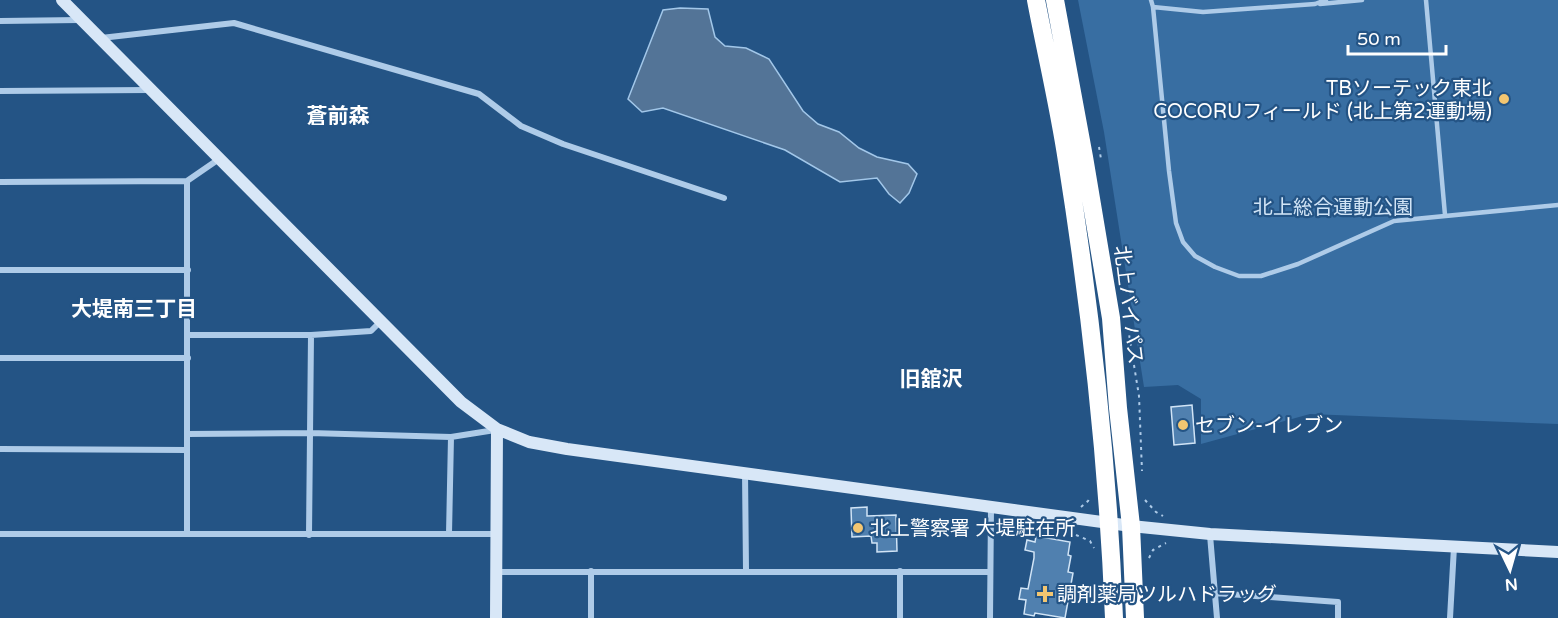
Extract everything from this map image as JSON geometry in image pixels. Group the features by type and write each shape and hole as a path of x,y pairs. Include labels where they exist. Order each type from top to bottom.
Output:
{"highway":[{"name":"北上バイパス","path":"1036,0 1072,194 1090,320 1110,523 1114,618"},
{"name":"北上バイパス","path":"1054,0 1084,157 1111,318 1131,526 1135,618"}],"street":[{"path":"62,0 461,402 497,429 529,442 1131,526 1210,534 1558,552"},
{"path":"0,21 81,20"},
{"path":"100,38 234,23 479,94 521,126 563,144 724,198"},
{"path":"0,91 151,90"},
{"path":"0,182 187,181 220,159"},
{"path":"187,181 187,534"},
{"path":"0,270 188,270"},
{"path":"188,335 311,335 371,330 381,321"},
{"path":"309,535 311,335"},
{"path":"0,358 188,358"},
{"path":"188,434 310,433 451,437 497,429"},
{"path":"496,618 497,429"},
{"path":"449,534 451,437"},
{"path":"0,449 187,450"},
{"path":"745,472 746,570"},
{"path":"990,618 991,508"},
{"path":"0,534 497,534"},
{"path":"1210,534 1217,618"},
{"path":"1450,618 1454,546"},
{"path":"497,572 746,570 990,572"},
{"path":"591,571 591,618"},
{"path":"900,571 900,618"},
{"path":"1215,593 1338,602 1338,618"}],"lane":[{"path":"1151,0 1154,6 1172,200 1176,223 1183,242 1195,256 1239,276 1261,276 1298,264 1394,221 1558,205"},
{"path":"1315,4 1326,0"},
{"path":"1154,6 1203,12 1362,0"},
{"path":"1425,0 1445,215"}],"path":[{"path":"1148,560 1161,544 1169,543"}],"green space":[{"name":"北上総合運動公園","path":"1078,0 1558,0 1558,424 1310,414 1201,444 1201,399 1178,385 1144,387 1104,132"}],"shaded area":[{"path":"708,9 715,37 725,46 746,48 769,59 803,111 818,124 839,132 859,148 877,157 908,164 917,174 909,193 900,203 889,194 877,178 840,182 785,150 663,108 642,112 628,99 663,10"}],"building":[{"name":"セブン-イレブン","path":"1192,405 1195,443 1174,445 1171,407"},
{"path":"867,507 867,516 896,515 897,551 877,552 877,543 872,543 871,536 852,537 851,508"},
{"name":"調剤薬局ツルハドラッグ","path":"1036,536 1070,542 1068,555 1071,556 1068,572 1073,573 1065,618 1035,613 1034,616 1024,614 1026,600 1019,599 1021,588 1028,589 1034,558 1034,552 1025,550 1027,540 1035,542"}],"place":[{"name":"TBソーテック東北 COCORUフィールド (北上第2運動場)","path":"1504,99"},
{"name":"セブン-イレブン","path":"1183,425"},
{"name":"北上警察署 大堤駐在所","path":"858,528"},
{"name":"調剤薬局ツルハドラッグ","path":"1045,594"}],"district":[{"name":"蒼前森","path":"338,116"},
{"name":"大堤南三丁目","path":"134,309"},
{"name":"旧舘沢","path":"931,379"}]}
